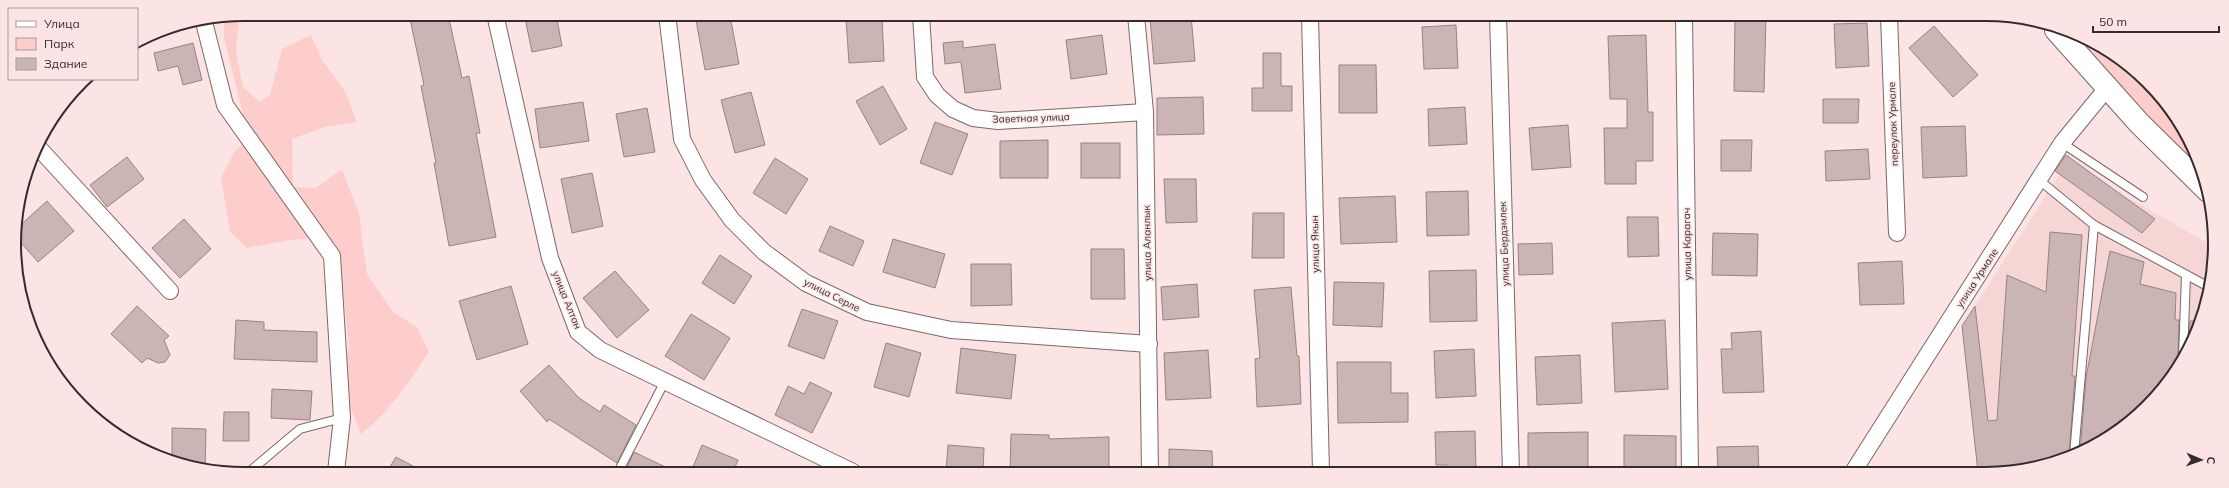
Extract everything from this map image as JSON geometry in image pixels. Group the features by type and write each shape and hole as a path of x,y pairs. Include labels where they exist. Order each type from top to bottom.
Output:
{"street":[{"name":"улица Алтан","path":"498,21 550,258 578,332 600,350 843,467"},
{"name":"улица Серле","path":"668,21 682,139 703,180 732,220 764,252 806,283 867,312 951,330 1149,344"},
{"name":"Заветная улица","path":"921,21 925,77 937,95 952,109 973,118 998,121 1145,112"},
{"name":"улица Аланлык","path":"1137,21 1145,112 1150,467"},
{"name":"улица Якын","path":"1310,21 1321,467"},
{"name":"улица Бердэмлек","path":"1498,21 1511,467"},
{"name":"улица Карагач","path":"1684,21 1690,467"},
{"name":"переулок Урмале","path":"1889,21 1897,233"},
{"path":"205,24 225,105 332,256 342,418 337,467"},
{"path":"2059,34 2139,123 2199,182"},
{"name":"улица Урмале","path":"1856,467 2062,144 2107,88"},
{"path":"41,151 170,291"}],"lane":[{"path":"2062,144 2142,197"},
{"path":"2039,180 2094,225 2204,285"},
{"path":"2075,448 2094,225"},
{"path":"2183,346 2186,275"},
{"path":"621,467 665,381"},
{"path":"255,467 300,429 342,418"}],"shaded area":[{"path":"2067,163 2208,243 2208,259 2204,288 2196,316 2185,343 2162,380 2143,402 2121,421 2084,444 2057,455 2029,463 2000,467 1977,467 1962,326"}],"green space":[{"path":"239,21 236,52 243,87 260,102 270,95 282,49 311,35 322,60 345,91 357,122 325,127 292,139 293,187 316,188 342,169 359,214 367,274 393,312 417,327 429,352 390,406 361,434 340,382 349,348 340,261 328,237 290,240 247,248 230,232 221,177 235,151 249,138 224,37 224,22"},
{"path":"2071,39 2084,44 2109,59 2143,86 2170,120 2185,145 2194,166"}],"building":[{"path":"410,21 450,21 462,78 469,76 480,133 476,133 496,237 449,246 434,163 436,163 421,86 424,85"},
{"path":"526,21 557,21 562,46 532,52"},
{"path":"696,21 731,21 739,64 705,70"},
{"path":"846,21 882,21 884,61 849,63"},
{"path":"1150,21 1192,21 1195,61 1154,64"},
{"path":"1735,21 1766,21 1764,92 1734,91"},
{"path":"1867,23 1869,66 1836,68 1834,24"},
{"path":"1456,25 1458,68 1424,69 1422,27"},
{"path":"1934,26 1978,75 1953,97 1909,48"},
{"path":"1102,35 1107,74 1071,79 1066,40"},
{"path":"1646,35 1648,112 1653,112 1653,161 1636,161 1636,184 1605,184 1604,128 1627,128 1627,99 1610,99 1608,36"},
{"path":"963,41 963,48 995,44 1001,89 965,93 961,62 945,64 943,43"},
{"path":"193,43 202,80 183,85 178,66 158,71 154,53"},
{"path":"1263,53 1281,53 1281,86 1292,86 1292,111 1252,111 1252,88 1263,88"},
{"path":"1339,65 1376,65 1377,113 1339,113"},
{"path":"883,86 907,129 880,145 856,101"},
{"path":"751,92 765,145 735,153 721,100"},
{"path":"1203,97 1204,134 1157,135 1157,98"},
{"path":"1823,99 1859,99 1858,123 1823,123"},
{"path":"583,102 589,141 540,148 535,109"},
{"path":"1465,107 1467,144 1429,146 1428,109"},
{"path":"647,108 655,152 624,157 616,114"},
{"path":"935,122 968,134 952,175 920,163"},
{"path":"1568,125 1571,167 1532,170 1529,128"},
{"path":"1965,126 1967,176 1923,178 1921,127"},
{"path":"1048,140 1048,178 1000,178 1000,141"},
{"path":"1721,140 1752,140 1751,171 1721,171"},
{"path":"1081,143 1120,143 1120,178 1081,178"},
{"path":"1868,149 1870,179 1826,181 1825,151"},
{"path":"2066,155 2155,219 2142,233 2055,171"},
{"path":"127,157 144,179 107,207 90,185"},
{"path":"775,158 808,179 786,214 753,193"},
{"path":"592,173 603,226 572,233 561,179"},
{"path":"1164,179 1196,179 1197,222 1166,223"},
{"path":"1468,191 1469,235 1427,236 1426,192"},
{"path":"1395,196 1397,242 1341,244 1339,198"},
{"path":"47,201 74,231 38,262 21,243 22,224"},
{"path":"1253,213 1284,213 1284,258 1252,258"},
{"path":"1627,217 1658,217 1659,256 1628,257"},
{"path":"184,219 211,249 180,278 152,248"},
{"path":"830,226 864,241 853,266 819,251"},
{"path":"2050,232 2082,235 2072,376 2075,376 2069,450 2029,463 2000,467 1977,467 1962,326 1975,306 1988,421 1997,420 2007,275 2046,292"},
{"path":"1713,233 1758,234 1757,276 1712,275"},
{"path":"893,239 945,254 935,288 883,272"},
{"path":"1552,243 1553,274 1519,275 1518,244"},
{"path":"1091,249 1124,249 1125,299 1091,299"},
{"path":"2110,251 2144,262 2140,284 2176,293 2175,320 2179,320 2178,356 2162,380 2143,402 2121,421 2081,445 2086,378"},
{"path":"720,255 752,276 734,304 702,283"},
{"path":"1902,261 1904,304 1860,305 1858,263"},
{"path":"971,264 1011,264 1012,305 971,306"},
{"path":"1476,270 1477,321 1430,322 1429,271"},
{"path":"615,271 649,310 617,338 583,298"},
{"path":"1334,282 1384,283 1382,327 1333,325"},
{"path":"1197,284 1199,317 1163,320 1161,287"},
{"path":"511,286 528,344 477,360 459,301"},
{"path":"1291,287 1297,356 1299,356 1301,404 1257,407 1255,359 1260,358 1254,290"},
{"path":"137,306 169,336 164,340 170,355 165,362 158,363 147,358 142,363 111,334"},
{"path":"802,309 838,321 824,359 788,346"},
{"path":"691,314 730,338 704,380 665,356"},
{"path":"236,320 264,322 264,330 317,332 317,362 234,359"},
{"path":"1665,320 1668,389 1615,392 1612,323"},
{"path":"2190,321 2194,321 2191,329 2190,332"},
{"path":"1761,331 1764,392 1723,393 1721,349 1732,349 1731,333"},
{"path":"886,343 921,353 909,397 874,387"},
{"path":"961,348 1016,355 1011,399 956,393"},
{"path":"1474,349 1476,396 1436,398 1434,351"},
{"path":"1208,350 1211,398 1166,400 1164,353"},
{"path":"1580,355 1582,403 1537,405 1535,357"},
{"path":"1337,362 1391,362 1391,393 1408,393 1408,422 1338,423"},
{"path":"549,365 579,398 600,412 604,405 636,425 617,463 549,419 547,422 520,391"},
{"path":"810,382 832,393 812,433 775,415 788,386 804,394"},
{"path":"272,389 312,391 310,420 271,418"},
{"path":"224,412 249,412 249,441 223,441"},
{"path":"172,428 206,429 205,464 172,455"},
{"path":"1475,431 1476,467 1447,467 1447,465 1436,465 1435,432"},
{"path":"1588,432 1588,467 1528,467 1528,433"},
{"path":"1011,434 1049,435 1049,439 1109,437 1109,467 1010,467"},
{"path":"1624,435 1676,436 1676,467 1624,467"},
{"path":"702,445 738,460 735,467 693,467"},
{"path":"948,445 984,448 983,467 946,467"},
{"path":"1758,446 1759,467 1718,467 1717,447"},
{"path":"1169,449 1212,451 1213,467 1169,467"},
{"path":"634,452 666,467 627,467"},
{"path":"396,457 415,467 390,467"}]}
